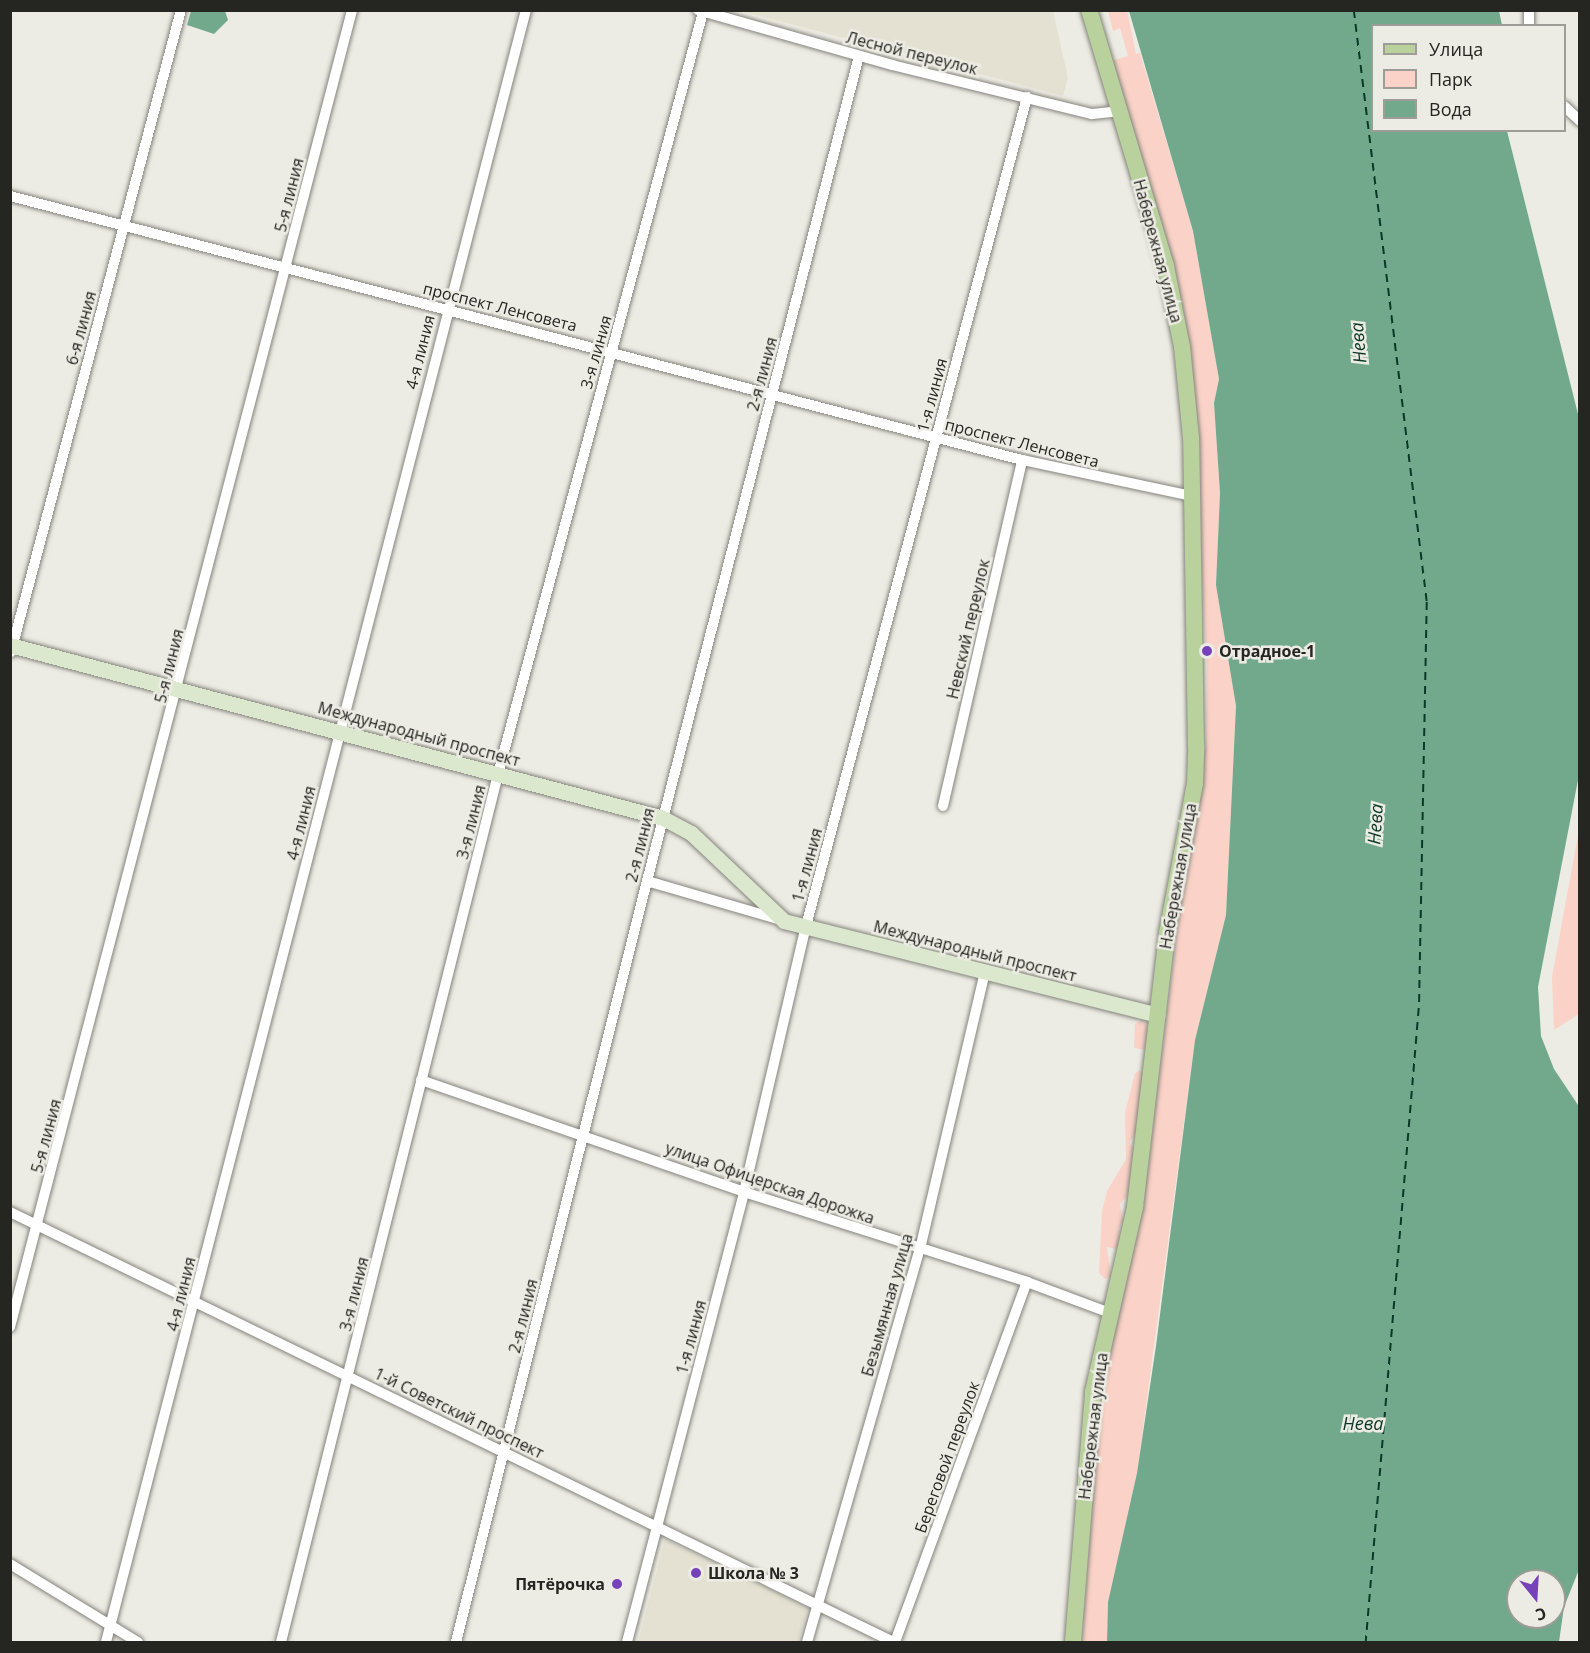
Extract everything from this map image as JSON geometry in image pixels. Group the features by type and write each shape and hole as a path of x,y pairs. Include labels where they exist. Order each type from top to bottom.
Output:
{"main road":[{"name":"Набережная улица","path":"1073,1642 1093,1392 1135,1207 1174,886 1195,784 1192,496 1188,398 1175,305 1089,10"}],"street":[{"name":"6-я линия","path":"11,648 181,10"},
{"name":"5-я линия","path":"10,1327 178,689 352,10"},
{"name":"4-я линия","path":"106,1642 446,309 525,10"},
{"name":"Лесной переулок","path":"700,11 859,56 1092,114 1119,111"},
{"name":"3-я линия","path":"280,1642 350,1376 498,774 700,11"},
{"name":"2-я линия","path":"456,1642 663,818 859,56"},
{"name":"1-я линия","path":"627,1642 744,1192 806,926 1027,97"},
{"path":"1566,108 1580,121"},
{"name":"проспект Ленсовета","path":"10,196 286,269 612,350 1022,460 1192,496"},
{"name":"Невский переулок","path":"943,806 1022,460"},
{"name":"Международный проспект","path":"11,648 178,689 663,818 692,833 784,921"},
{"name":"Международный проспект","path":"647,881 784,921 1157,1015"},
{"name":"Безымянная улица","path":"807,1642 920,1249 985,972"},
{"name":"улица Офицерская Дорожка","path":"421,1080 584,1134 744,1192 1027,1282 1110,1313"},
{"name":"1-й Советский проспект","path":"10,1212 350,1376 817,1608 894,1642"},
{"name":"Береговой переулок","path":"894,1642 1027,1282"},
{"path":"10,1564 138,1642"}],"shaded area":[{"path":"741,11 1053,11 1068,78 1063,96"},
{"name":"Школа № 3","path":"665,1539 808,1608 798,1642 638,1642"}],"green space":[{"path":"1127,10 1136,54 1140,53 1193,231 1219,379 1214,403 1220,493 1216,585 1236,706 1226,915 1195,1040 1137,1473 1108,1602 1107,1642 1082,1642 1101,1389 1143,1207 1182,892 1206,745 1207,666 1189,345 1173,265 1111,61 1128,56 1120,28 1113,31 1108,11"},
{"path":"1579,830 1579,1014 1554,1030 1552,977"},
{"path":"1143,1019 1150,1033 1145,1050 1134,1048 1135,1024"},
{"path":"1140,1070 1143,1073 1140,1116 1137,1134 1129,1142 1134,1149 1129,1193 1120,1204 1123,1221 1119,1228 1120,1244 1117,1249 1107,1247 1111,1276 1105,1279 1099,1273 1102,1211 1107,1191 1126,1159 1125,1113 1135,1073"}],"water":[{"path":"191,11 225,11 228,20 214,34 187,25"},
{"name":"Нева","path":"1129,11 1499,11 1502,24 1371,24 1371,132 1507,132 1579,418 1579,775 1538,987 1541,1036 1554,1069 1580,1108 1580,1567 1566,1602 1566,1569 1506,1569 1506,1629 1561,1629 1559,1642 1107,1642 1108,1602 1137,1473 1156,1346 1195,1040 1226,915 1236,706 1216,585 1220,493 1214,403 1219,379 1193,231"}],"ferry route":[{"path":"1354,10 1427,602 1419,1008 1366,1642"}],"place":[{"name":"Отрадное-1","path":"1207,651"},
{"name":"Школа № 3","path":"696,1573"},
{"name":"Пятёрочка","path":"617,1584"}]}
